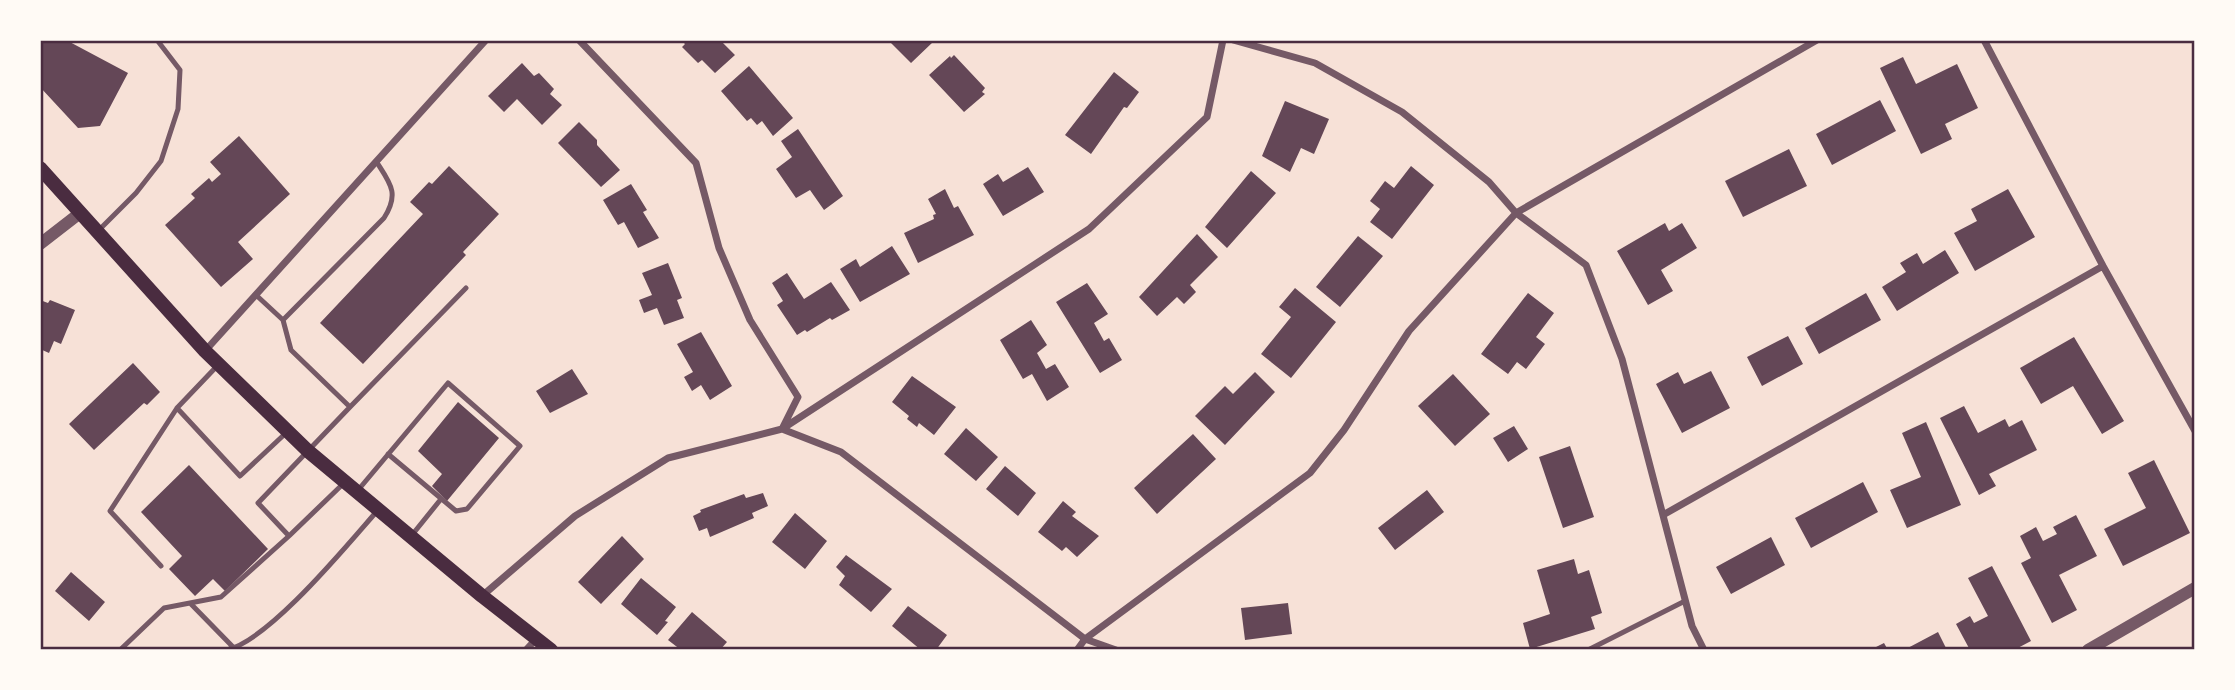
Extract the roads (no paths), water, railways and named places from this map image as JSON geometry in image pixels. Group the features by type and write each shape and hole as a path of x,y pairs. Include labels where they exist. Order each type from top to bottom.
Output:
{"main road":[{"path":"40,168 205,351 308,451 551,650"}],"street":[{"path":"205,351 486,40"},
{"path":"579,40 696,163 719,248 750,320 798,397 782,429"},
{"path":"482,596 575,516 668,458 782,429 1089,229 1207,117 1223,40"},
{"path":"1233,40 1315,63 1402,111 1489,183 1516,213 1586,265 1622,359 1692,626 1704,650"},
{"path":"1077,650 1085,639 1310,473 1344,430 1409,331 1516,213 1817,40"},
{"path":"1984,40 2103,266 2195,431"},
{"path":"40,244 80,213"},
{"path":"1663,515 2103,266"},
{"path":"782,429 841,452 1085,639 1116,650"},
{"path":"2088,650 2195,588"},
{"path":"526,650 537,639"}],"lane":[{"path":"97,232 136,193 161,161 178,109 180,70 158,40"},
{"path":"283,320 384,218 392,206 393,188 376,161"},
{"path":"289,536 258,503 466,288"},
{"path":"256,295 283,320 291,350 350,407"},
{"path":"161,566 110,511 177,408 219,365"},
{"path":"120,650 164,608 221,597 289,536 388,454 448,383 520,446 467,509 456,511 388,454"},
{"path":"177,408 240,476 287,431"},
{"path":"410,536 441,499"},
{"path":"226,650 256,636 321,575 378,510"},
{"path":"1588,650 1685,601"},
{"path":"191,604 234,648"}]}
